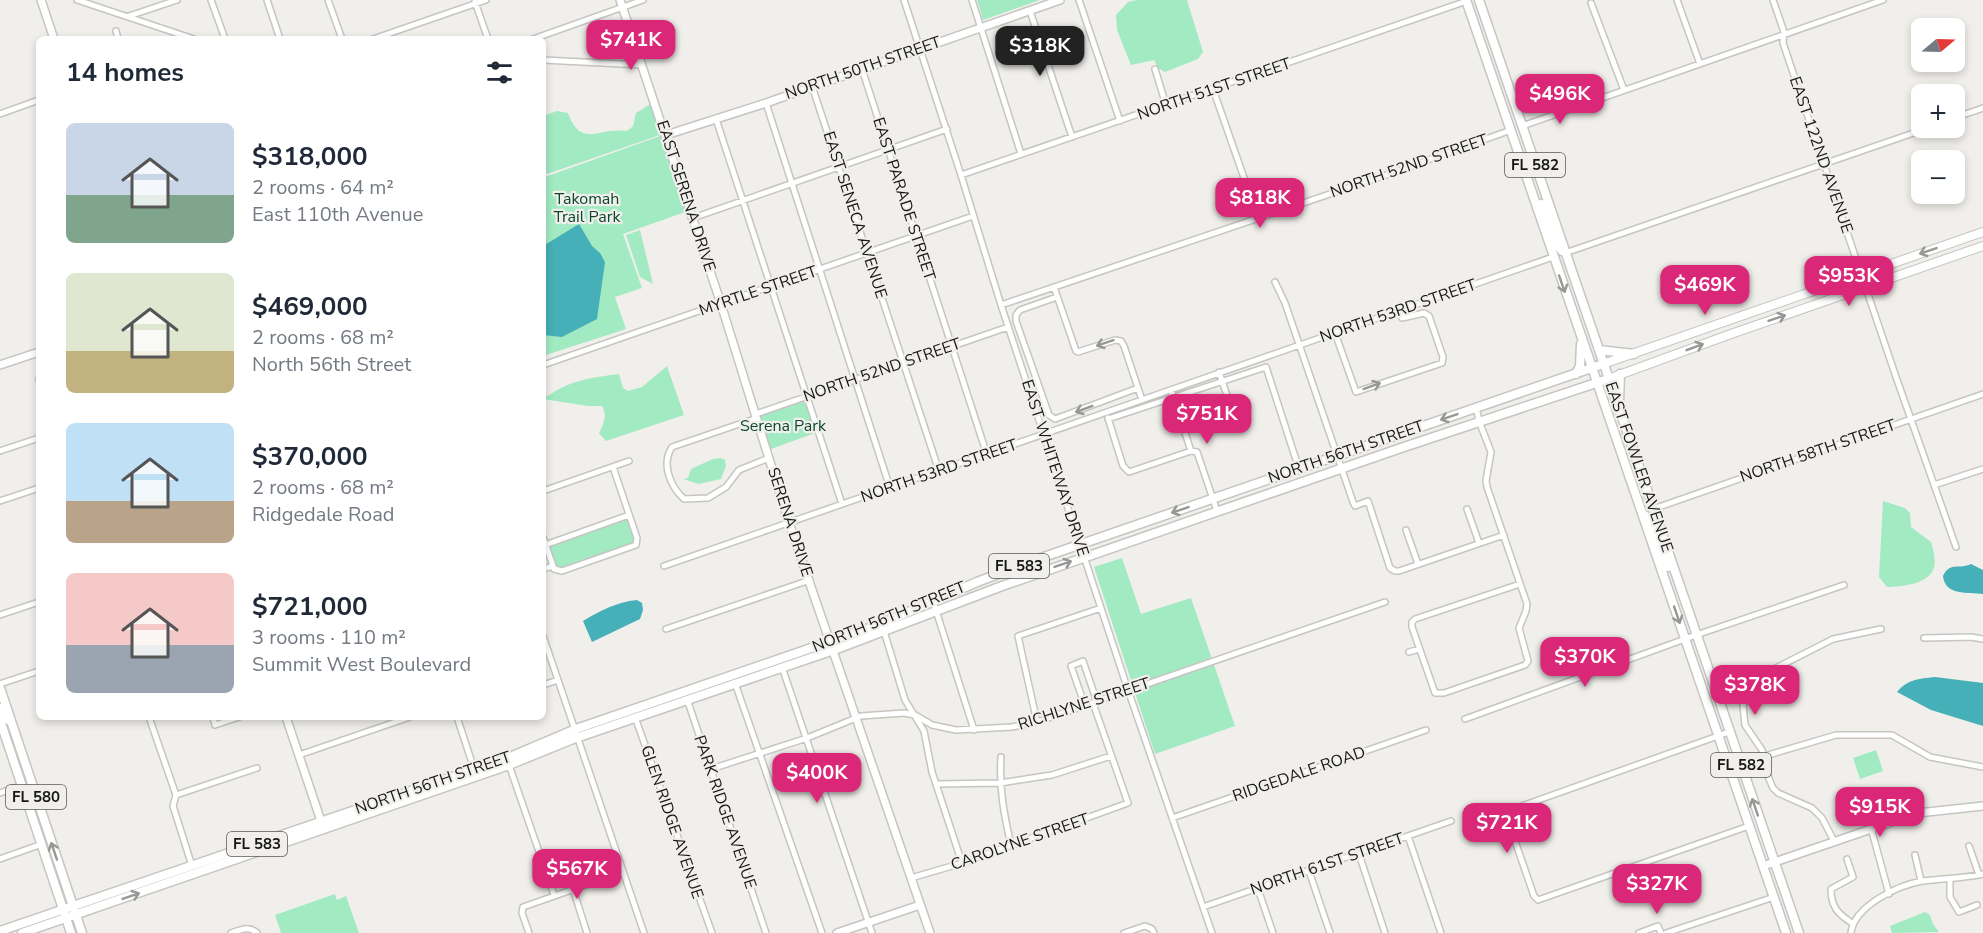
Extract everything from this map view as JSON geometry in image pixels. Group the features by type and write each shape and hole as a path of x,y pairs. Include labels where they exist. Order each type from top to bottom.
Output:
{"main road":[{"name":"EAST FOWLER AVENUE","path":"1479,0 1799,933"},
{"name":"EAST FOWLER AVENUE","path":"1466,1 1786,933"},
{"path":"1466,1 1474,6 1493,55 1505,76"},
{"path":"1490,68 1501,87 1512,118 1522,126"},
{"path":"1511,130 1519,136 1532,172 1548,201"},
{"path":"1530,188 1541,203 1560,250 1565,253"},
{"name":"NORTH 56TH STREET","path":"475,773 505,759 883,627 935,606 1020,566 1983,232"},
{"name":"NORTH 56TH STREET","path":"935,606 1024,578 1479,421 1574,392 1983,246"},
{"path":"1576,374 1580,366 1581,338"},
{"path":"1599,350 1634,354"},
{"path":"1620,374 1620,409"},
{"path":"1574,392 1601,394"},
{"path":"1209,500 1213,512"},
{"path":"1641,513 1648,517 1670,573 1676,575"},
{"path":"1128,528 1132,540"},
{"path":"1020,566 1024,578"},
{"name":"NORTH 56TH STREET","path":"734,680 782,667 832,646"},
{"name":"FL 580","path":"0,686 75,911"},
{"path":"0,708 5,718 11,721"},
{"path":"1,724 9,735 17,759 25,763"},
{"name":"FL 580","path":"1,724 65,914"},
{"name":"NORTH 56TH STREET","path":"75,911 225,854 286,834 361,817 430,788 475,773 509,765 577,734"},
{"name":"NORTH 56TH STREET","path":"0,931 154,888 254,854 388,798 430,788"},
{"path":"361,817 368,810 385,804 388,798"},
{"path":"254,854 256,848 280,839 286,834"},
{"path":"200,872 202,867 225,854"},
{"path":"154,888 159,883 187,873 192,866"},
{"path":"1774,897 1782,903 1793,933"},
{"path":"75,911 82,933"},
{"path":"65,914 71,933"},
{"name":"NORTH 56TH STREET","path":"22,933 65,914"}],"street":[{"path":"41,0 53,36"},
{"path":"77,0 184,36"},
{"path":"129,16 177,0"},
{"path":"211,0 224,36"},
{"path":"267,0 279,36"},
{"path":"381,36 486,0"},
{"path":"541,36 621,4 643,0"},
{"name":"EAST WHITEWAY DRIVE","path":"904,0 947,129 1008,327 1128,690 1212,933"},
{"path":"972,0 1021,154"},
{"name":"NORTH 50TH STREET","path":"666,135 766,103 1060,0"},
{"path":"1079,0 1120,121"},
{"path":"1677,0 1700,64"},
{"name":"EAST 122ND AVENUE","path":"1773,0 1784,35 1783,44 1956,547"},
{"path":"1522,126 1883,0"},
{"path":"330,1 341,36"},
{"name":"NORTH 51ST STREET","path":"961,175 1466,1"},
{"path":"475,2 487,36"},
{"path":"1591,3 1624,90"},
{"name":"EAST SERENA DRIVE","path":"621,4 749,393"},
{"path":"1030,11 1072,137"},
{"path":"116,31 117,36"},
{"path":"168,31 170,36"},
{"path":"546,60 642,65"},
{"name":"EAST PARADE STREET","path":"862,69 987,455"},
{"path":"1155,69 1166,105"},
{"name":"EAST SENECA AVENUE","path":"812,86 939,471"},
{"path":"1213,89 1258,218"},
{"path":"0,114 36,101"},
{"path":"766,103 890,488"},
{"path":"1965,114 1983,108"},
{"path":"716,119 842,504"},
{"path":"693,218 947,129"},
{"name":"NORTH 52ND STREET","path":"1001,305 1392,173 1511,130"},
{"path":"1565,253 1911,134"},
{"name":"MYRTLE STREET","path":"546,363 974,216"},
{"name":"NORTH 53RD STREET","path":"664,566 1044,434 1107,416 1142,400 1220,372 1553,257"},
{"path":"1275,282 1285,303 1355,506 1368,501 1390,568 1399,571 1504,535"},
{"path":"1054,287 1076,351 1115,340 1121,341 1142,400"},
{"path":"1057,297 1020,310 1016,315 1016,321 1049,415 1055,419 1138,388"},
{"path":"1335,333 1356,392 1442,363 1443,357 1429,316 1424,313 1402,318 1398,311"},
{"name":"NORTH 52ND STREET","path":"770,458 739,470 726,487 708,498 684,499 675,491 666,467 667,455 672,447 806,396 1008,327"},
{"path":"0,365 36,353"},
{"path":"1209,500 1197,452 1191,451 1129,472 1123,466 1107,416 1173,399 1266,367 1299,469"},
{"path":"1220,372 1237,424"},
{"path":"1171,390 1191,451"},
{"name":"SERENA DRIVE","path":"749,393 789,523 930,933"},
{"name":"NORTH 58TH STREET","path":"1653,509 1983,394"},
{"path":"1476,407 1491,452 1487,487 1527,604 1519,628 1528,658 1525,665 1435,693 1412,622 1415,619 1520,584"},
{"path":"0,451 36,439"},
{"path":"546,490 629,461"},
{"path":"546,548 557,571 562,571 636,545 637,538 613,467"},
{"path":"1934,485 1983,469"},
{"path":"0,501 36,489"},
{"path":"1467,509 1479,543"},
{"path":"546,545 629,515"},
{"path":"1406,530 1418,564"},
{"path":"546,563 552,563"},
{"path":"546,567 552,563"},
{"path":"666,630 810,580"},
{"path":"1465,719 1696,635 1845,585"},
{"name":"RICHLYNE STREET","path":"711,769 807,738 861,716 904,713 932,725 956,730 1012,727 1037,722 1385,602"},
{"path":"0,615 36,603"},
{"path":"935,606 974,729"},
{"path":"1037,722 1018,636 1101,608"},
{"path":"883,627 905,700 924,731 932,772 962,862"},
{"path":"1834,841 1822,818 1812,808 1778,793 1768,780 1765,756 1745,726 1743,715 1745,698 1753,683 1764,674 1828,641 1881,629"},
{"path":"1924,638 1983,639"},
{"path":"546,645 644,933"},
{"path":"1409,652 1419,649"},
{"path":"936,784 1000,783 1052,775 1111,756 1083,661 1071,666 1085,706"},
{"path":"782,667 872,933"},
{"path":"0,686 36,672"},
{"path":"546,684 558,680"},
{"path":"734,680 822,933"},
{"name":"PARK RIDGE AVENUE","path":"686,696 766,933"},
{"name":"GLEN RIDGE AVENUE","path":"634,714 712,933"},
{"path":"151,720 176,795 173,806 192,866"},
{"path":"214,720 215,725 230,720"},
{"path":"287,720 325,825"},
{"path":"299,755 401,720"},
{"path":"458,720 475,773"},
{"name":"RIDGEDALE ROAD","path":"1172,818 1426,730"},
{"path":"1729,732 1505,812 1534,896 1538,900 1749,826"},
{"path":"1765,756 1836,735 1892,735 1930,757 1983,767"},
{"name":"CAROLYNE STREET","path":"911,878 1128,803 1111,756"},
{"path":"1001,757 1000,783 1003,813 1011,845"},
{"path":"509,765 554,895"},
{"path":"176,795 257,768"},
{"path":"0,794 22,785"},
{"path":"1763,866 1918,813 1983,806"},
{"name":"NORTH 61ST STREET","path":"1203,907 1451,821"},
{"path":"1871,828 1889,894"},
{"path":"1408,836 1441,933"},
{"path":"0,859 42,844"},
{"path":"1851,933 1852,923 1875,900 1921,881 1981,875 1969,846"},
{"path":"1359,854 1385,933"},
{"path":"1915,855 1921,881"},
{"path":"1847,859 1853,877 1831,889 1831,898 1835,910 1852,923"},
{"path":"1309,871 1330,933"},
{"path":"529,933 522,913 523,907 623,872"},
{"path":"1950,879 1950,897 1959,912 1977,906"},
{"path":"573,889 587,933"},
{"path":"1258,889 1273,933"},
{"path":"1666,933 1774,897"},
{"path":"837,933 920,904"},
{"path":"1639,933 1658,926 1660,933"},
{"path":"1124,933 1145,927 1152,929 1154,933"},
{"path":"231,933 247,928 257,933"}],"green space":[{"path":"977,0 1040,0 983,20"},
{"path":"1187,0 1203,52 1198,59 1165,72 1158,68 1154,60 1131,65 1117,30 1116,15 1128,2"},
{"path":"652,103 663,134 547,174 546,115 557,111 568,113 579,130 592,134 627,131 633,126 636,113"},
{"name":"Takomah Trail Park","path":"663,135 688,211 623,234 642,288 615,297 626,329 546,355 546,177"},
{"path":"640,230 653,284 640,277 626,235"},
{"path":"667,366 684,415 606,441 599,433 605,416 602,406 546,399 562,388 580,381 619,374 623,388 628,391 642,387"},
{"name":"Serena Park","path":"805,401 815,433 771,449 760,416"},
{"path":"713,459 725,460 726,466 721,479 699,484 683,479 688,478 691,469"},
{"path":"1883,501 1905,508 1910,513 1911,527 1931,542 1934,567 1931,573 1921,581 1887,587 1879,577"},
{"path":"627,519 635,543 562,569 556,566 549,546"},
{"path":"1122,558 1141,614 1191,598 1235,726 1155,754 1094,567"},
{"path":"1876,750 1883,771 1860,779 1853,758"},
{"path":"335,894 337,900 346,896 359,933 281,933 275,915"},
{"path":"1925,912 1930,915 1939,932 1892,933 1890,926"}],"water":[{"path":"579,224 605,262 597,319 562,337 546,335 546,244"},
{"path":"1971,564 1983,570 1983,594 1958,592 1948,587 1943,576 1946,571 1952,567"},
{"path":"637,600 642,603 643,610 640,619 592,642 583,621 602,610"},
{"path":"1935,677 1983,683 1983,726 1931,710 1897,692 1909,682"}]}
